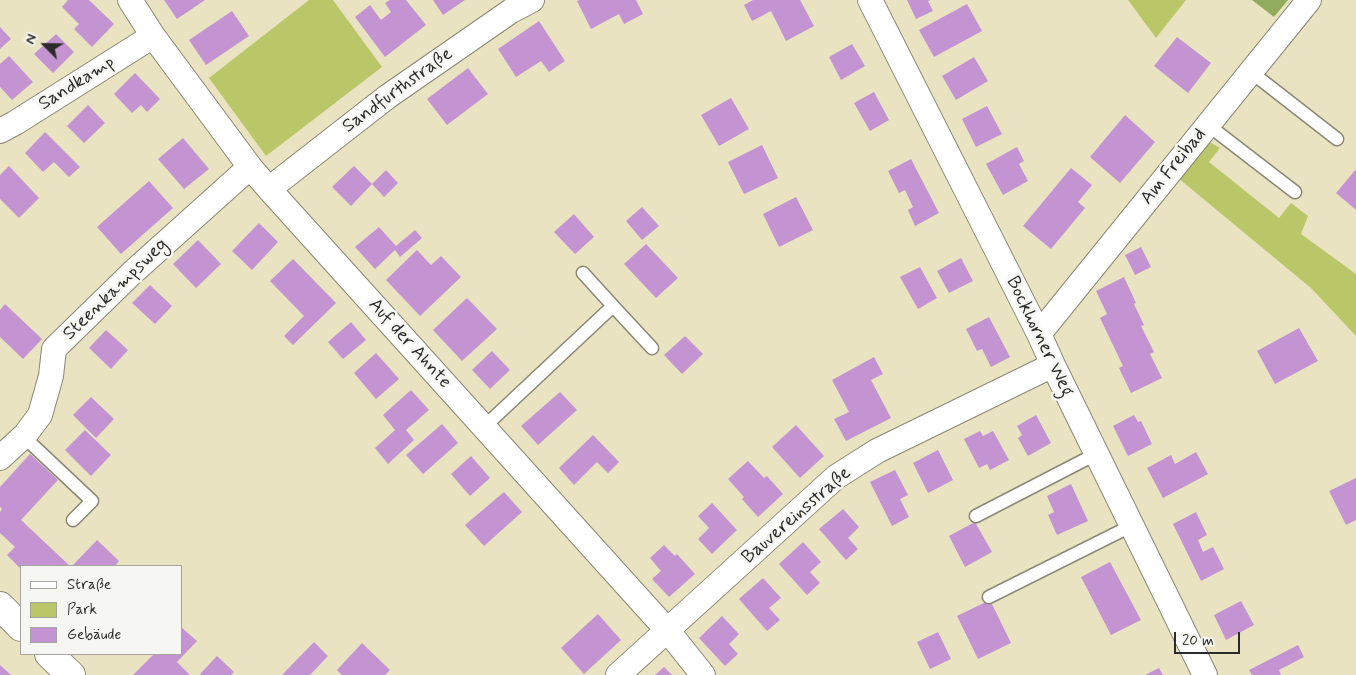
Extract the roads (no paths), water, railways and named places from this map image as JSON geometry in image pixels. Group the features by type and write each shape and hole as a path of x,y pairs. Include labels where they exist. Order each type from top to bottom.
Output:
{"main road":[{"path":"0,606 20,626"},
{"path":"50,655 72,675"}],"street":[{"name":"Auf der Ahnte","path":"130,0 153,36 250,167 668,631 703,675"},
{"name":"Sandfurthstraße","path":"269,189 387,97 495,22 532,0"},
{"name":"Bockhorner Weg","path":"870,0 1039,334 1052,365 1205,675"},
{"name":"Am Freibad","path":"1039,334 1309,0"},
{"name":"Sandkamp","path":"0,131 16,124 153,36"},
{"name":"Steenkampsweg","path":"0,458 23,436 40,415 51,376 54,349 132,274 250,167"},
{"name":"Bauvereinsstraße","path":"618,675 836,478 877,451 1052,365"}],"lane":[{"path":"1251,72 1337,138"},
{"path":"1208,125 1295,192"},
{"path":"583,274 652,348"},
{"path":"484,427 614,306"},
{"path":"23,436 92,501 73,520"},
{"path":"976,516 1096,454"},
{"path":"989,597 1132,526"}]}
